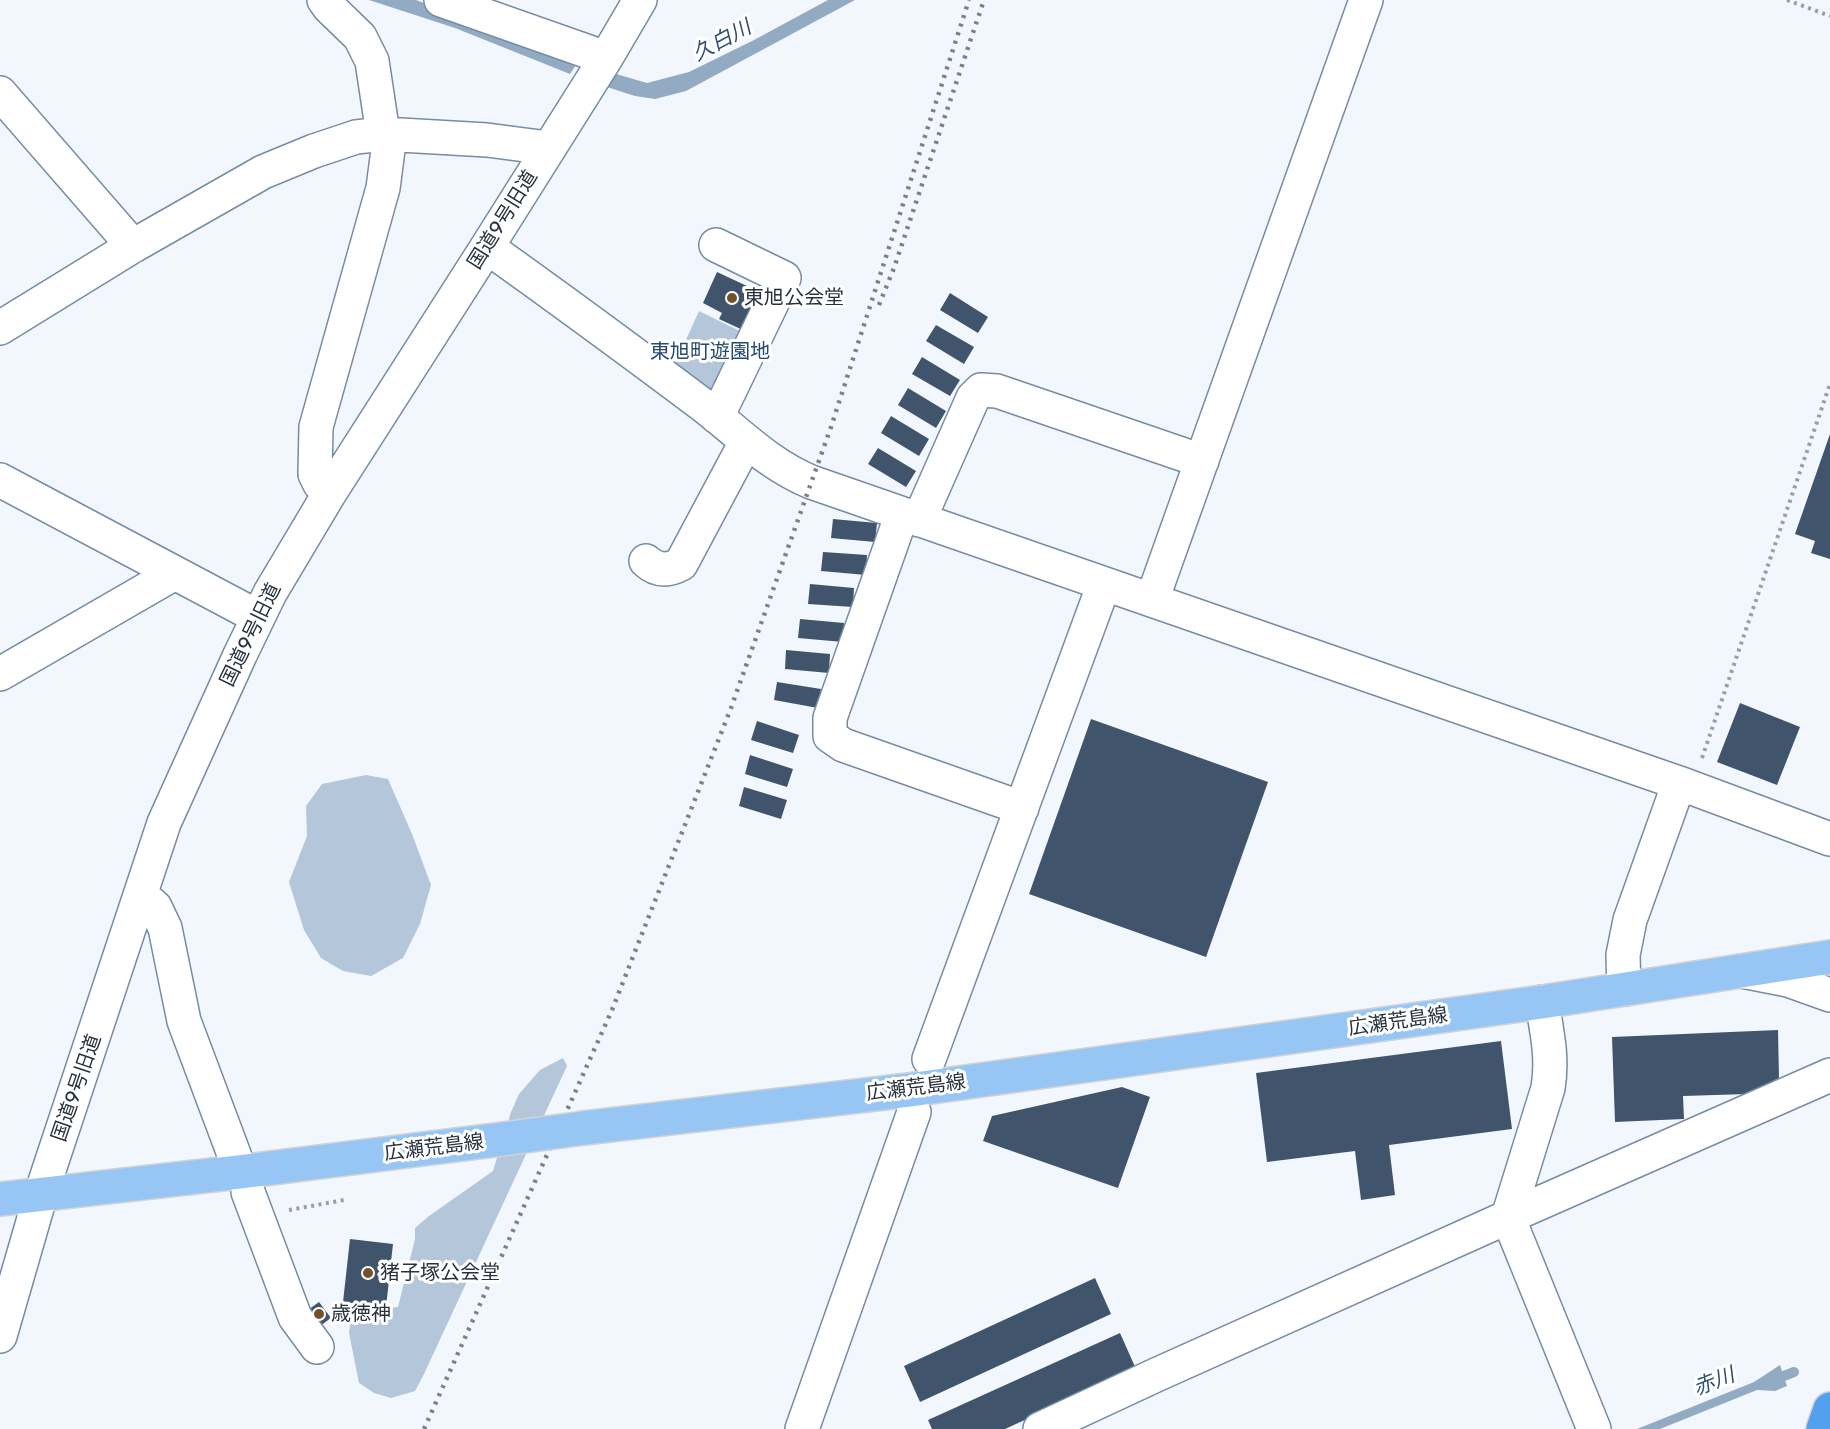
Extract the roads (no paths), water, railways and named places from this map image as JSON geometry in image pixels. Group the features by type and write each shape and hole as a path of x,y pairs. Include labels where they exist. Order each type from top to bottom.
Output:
{"highway":[{"path":"1823,1429 1830,1409"}],"main road":[{"name":"広瀬荒島線","path":"0,1200 920,1088 1542,1002 1830,957"}],"street":[{"path":"324,0 360,37 368,49 388,150 383,188 316,427 315,474 329,494"},
{"path":"441,0 606,58"},
{"name":"国道9号旧道","path":"0,1336 41,1194 164,823 258,617 329,494 606,58 640,0"},
{"path":"1152,600 1366,0"},
{"path":"0,93 133,246"},
{"path":"0,328 133,246 263,171 314,150 356,137 383,134 488,140 548,148"},
{"path":"716,245 784,278 717,417"},
{"path":"487,247 568,304 788,472 910,517 1685,786 1830,839"},
{"path":"1022,807 843,745 830,735 830,718 910,517 973,398 981,390 997,391 1202,461"},
{"path":"646,561 653,568 662,569 672,569 681,564 746,442"},
{"path":"0,480 258,617"},
{"path":"0,674 174,573"},
{"path":"929,1059 1104,584"},
{"path":"1624,989 1623,955 1630,920 1685,786"},
{"path":"141,895 155,907 165,928 184,1021 235,1157"},
{"path":"1742,971 1788,980 1830,995"},
{"path":"1542,1002 1551,1053 1551,1071 1548,1088 1508,1217 1594,1429"},
{"path":"1040,1429 1508,1217 1830,1075"},
{"path":"802,1429 914,1112"},
{"path":"252,1204 295,1317 317,1347"}],"waterway":[{"name":"赤川","path":"1771,1381 1794,1372"}],"railway":[{"path":"424,1429 612,1010 731,708 831,427 969,0"},
{"path":"879,305 894,268 984,0"}],"place":[{"name":"東旭公会堂","path":"732,298"},
{"name":"猪子塚公会堂","path":"368,1273"},
{"name":"歳徳神","path":"319,1314"}],"water label":[{"name":"久白川","path":"722,41"}],"park label":[{"name":"東旭町遊園地","path":"710,352"}]}
